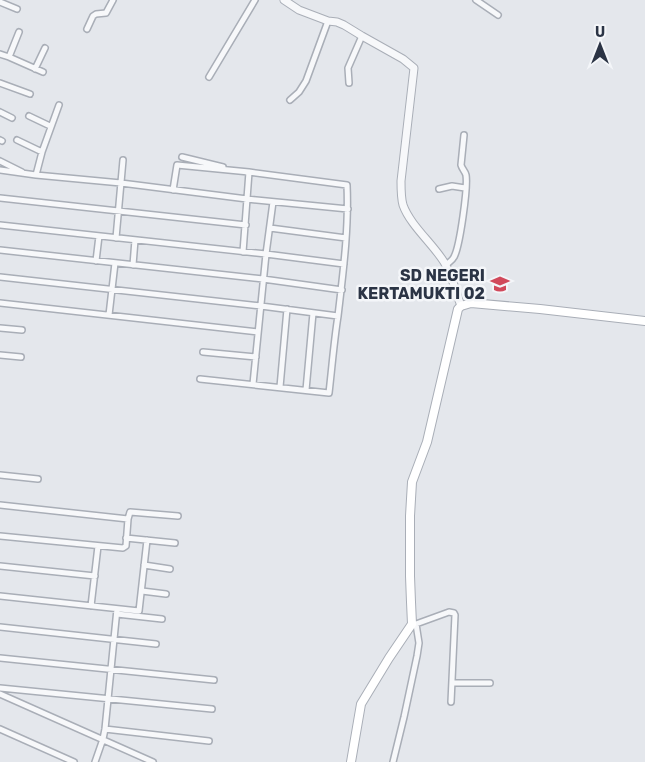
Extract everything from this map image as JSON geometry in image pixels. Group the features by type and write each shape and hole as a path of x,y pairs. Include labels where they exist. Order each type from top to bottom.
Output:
{"main road":[{"path":"351,762 361,704 384,665 414,623 410,602 410,510 412,482 427,442 458,309 461,306 471,304 540,309 645,321"}],"street":[{"path":"86,29 96,14 106,13 114,0"},
{"path":"209,77 255,0"},
{"path":"284,0 299,10 328,21 344,24 403,59 414,68 401,181 402,198 407,213 446,265 461,306"},
{"path":"476,0 498,15"},
{"path":"0,2 17,10"},
{"path":"290,100 299,92 306,81 328,21"},
{"path":"9,57 19,32"},
{"path":"349,83 348,68 362,36"},
{"path":"35,68 45,48"},
{"path":"0,54 43,72"},
{"path":"0,83 30,94"},
{"path":"36,175 50,126 59,105"},
{"path":"0,112 12,118"},
{"path":"28,116 50,126"},
{"path":"446,265 457,251 461,228 465,188 465,173 461,165 464,135"},
{"path":"17,140 42,152"},
{"path":"182,158 248,172"},
{"path":"116,238 123,160"},
{"path":"0,161 26,174"},
{"path":"173,190 177,165 347,185 348,209 342,290 329,393 200,379"},
{"path":"0,170 348,209"},
{"path":"243,252 248,172"},
{"path":"439,189 452,186 465,188"},
{"path":"0,198 246,224"},
{"path":"253,384 263,279 273,202"},
{"path":"0,225 344,264"},
{"path":"270,228 346,238"},
{"path":"96,261 98,236"},
{"path":"132,265 135,240"},
{"path":"0,250 263,279 342,290"},
{"path":"109,316 114,263"},
{"path":"0,277 338,316"},
{"path":"0,304 258,332"},
{"path":"280,387 287,309"},
{"path":"306,390 313,313"},
{"path":"0,328 22,330"},
{"path":"204,352 256,357"},
{"path":"0,356 21,357"},
{"path":"0,475 38,479"},
{"path":"0,505 128,519"},
{"path":"0,536 123,548 126,546 129,512 178,516"},
{"path":"126,538 175,543"},
{"path":"117,611 139,611 147,540"},
{"path":"91,606 98,546"},
{"path":"144,565 170,569"},
{"path":"0,566 95,576"},
{"path":"142,591 166,594"},
{"path":"0,596 91,606 162,619"},
{"path":"95,762 105,729 117,611"},
{"path":"393,762 417,656 419,642 414,623 449,612 455,615 451,702"},
{"path":"0,627 156,644"},
{"path":"0,658 214,680"},
{"path":"452,683 490,683"},
{"path":"0,688 212,710"},
{"path":"0,694 153,762"},
{"path":"0,729 74,762"},
{"path":"105,729 209,741"}],"place":[{"name":"SD NEGERI KERTAMUKTI 02","path":"500,284"}]}
